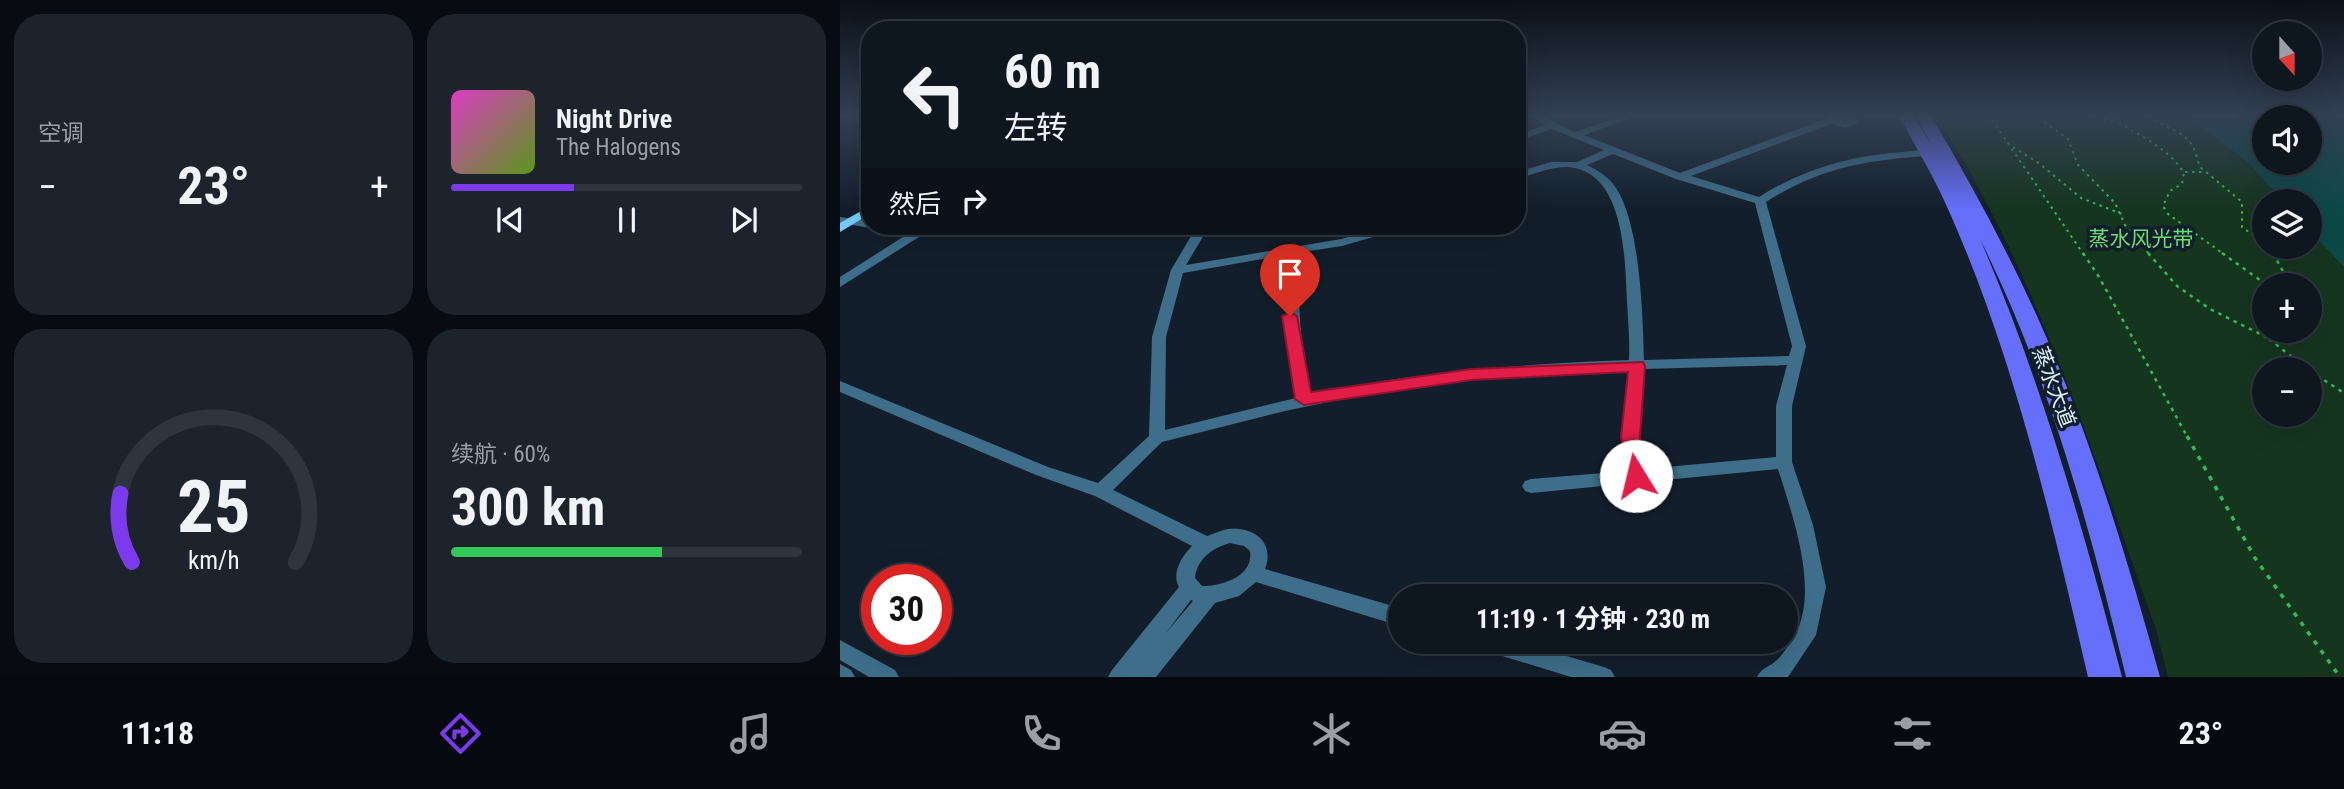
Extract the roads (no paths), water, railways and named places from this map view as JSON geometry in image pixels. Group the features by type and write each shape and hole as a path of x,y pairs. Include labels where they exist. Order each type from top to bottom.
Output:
{"main road":[{"name":"蒸水大道","path":"1924,146 1976,252 2039,427 2105,677"},
{"name":"蒸水大道","path":"1941,146 1960,176 2032,331 2071,433 2143,677"},
{"path":"845,222 861,210"},
{"path":"845,222 861,214"}],"street":[{"path":"1602,146 1680,177 1760,201 1829,165 1881,155 1928,153"},
{"path":"1680,177 1764,146"},
{"path":"1584,167 1616,152"},
{"path":"1526,172 1550,163 1584,167 1604,179 1620,204 1631,242 1637,366 1630,437 1636,476"},
{"path":"1760,201 1799,346 1784,406 1784,462 1804,525 1816,587 1806,635 1783,669 1768,677"},
{"path":"840,283 911,235"},
{"path":"1157,438 1159,337 1177,270 1196,235"},
{"path":"1177,270 1297,251 1375,235"},
{"path":"1297,251 1291,279 1290,316 1304,399"},
{"path":"1101,491 1157,438 1304,399 1471,375 1796,360"},
{"path":"840,387 1042,471 1101,491 1207,545"},
{"path":"1531,485 1784,462"},
{"path":"1119,677 1199,593 1234,591 1255,574 1261,554 1258,546 1251,540 1230,536 1207,545 1189,562 1185,581 1199,593"},
{"path":"1255,574 1388,613"},
{"path":"1143,677 1199,593"},
{"path":"840,649 888,677"},
{"path":"1526,654 1604,677"}],"park label":[{"name":"蒸水风光带","path":"2141,239"}]}
